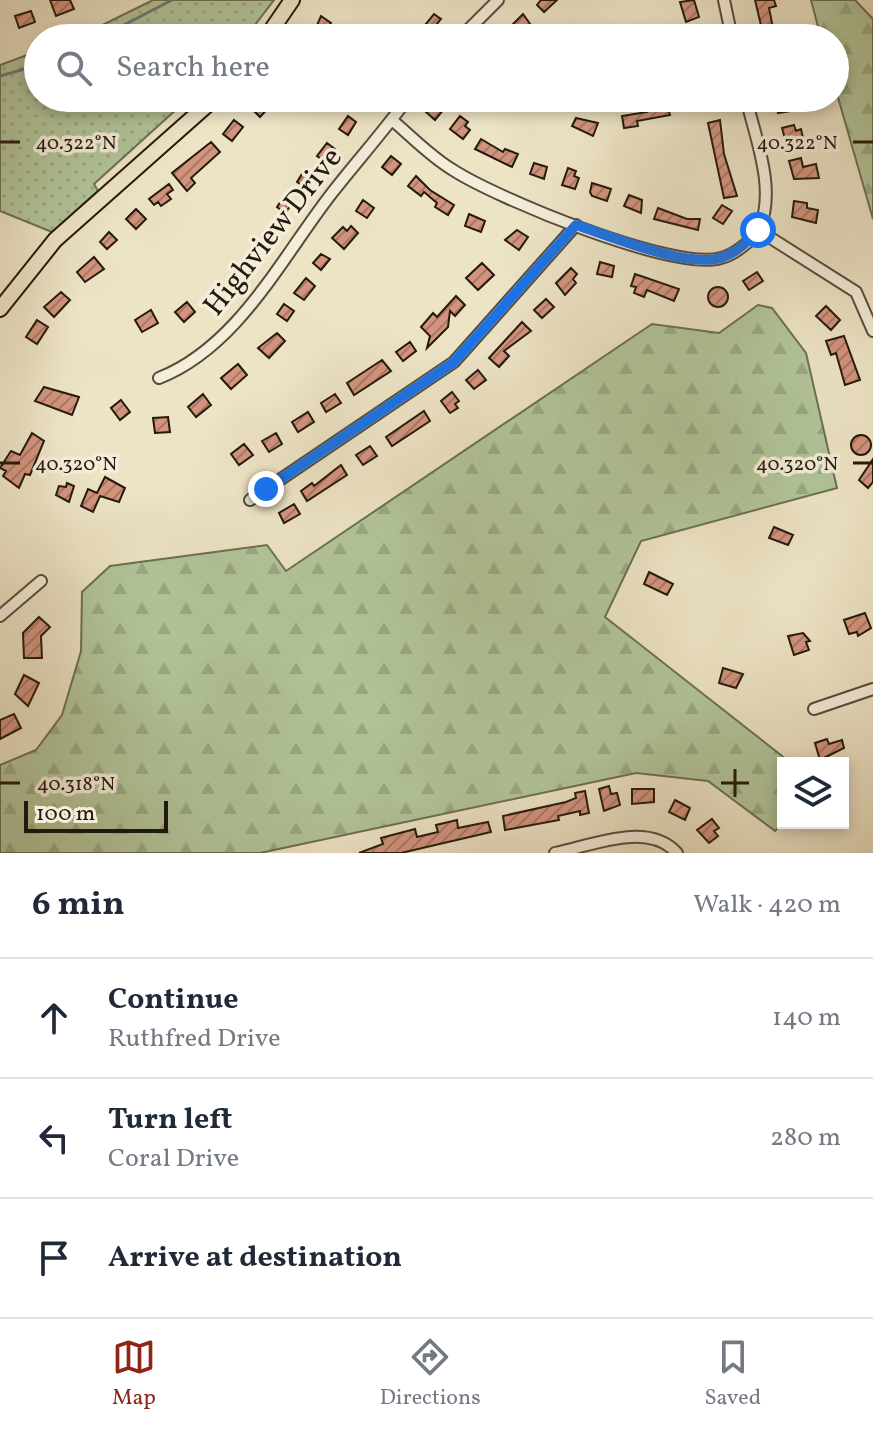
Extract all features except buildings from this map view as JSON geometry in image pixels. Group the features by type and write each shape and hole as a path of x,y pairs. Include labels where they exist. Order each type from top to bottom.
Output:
{"main road":[{"path":"276,24 292,0"},
{"path":"0,309 5,290 55,240 199,112"}],"street":[{"path":"474,24 498,0"},
{"path":"724,0 729,24"},
{"name":"Highview Drive","path":"159,378 181,370 232,327 332,192 398,112"},
{"path":"392,120 451,169 493,192 576,225 694,260 721,258 742,247 758,230 764,208 765,180 749,112"},
{"path":"250,500 454,362 576,225"},
{"path":"758,230 856,292 873,331"},
{"path":"0,616 41,581"},
{"path":"814,709 873,689"},
{"path":"555,853 638,836 666,840 677,853"}],"green space":[{"path":"153,0 274,0 256,24 104,24"},
{"path":"811,0 855,0 873,19 873,219 842,112 849,112 849,24 817,24"},
{"path":"24,56 24,112 174,112 94,184 98,191 52,232 0,211 0,65"},
{"path":"758,305 772,308 806,353 837,488 641,541 605,617 783,757 777,757 775,831 708,781 636,773 260,853 0,853 0,765 36,750 62,715 81,651 82,592 110,566 267,545 286,571 652,324 719,333"}],"waterway":[{"path":"126,24 172,0"},
{"path":"0,76 24,69"}],"route":[{"path":"266,489 454,362 549,259 576,225 694,260 721,258 742,247 758,230"}]}
